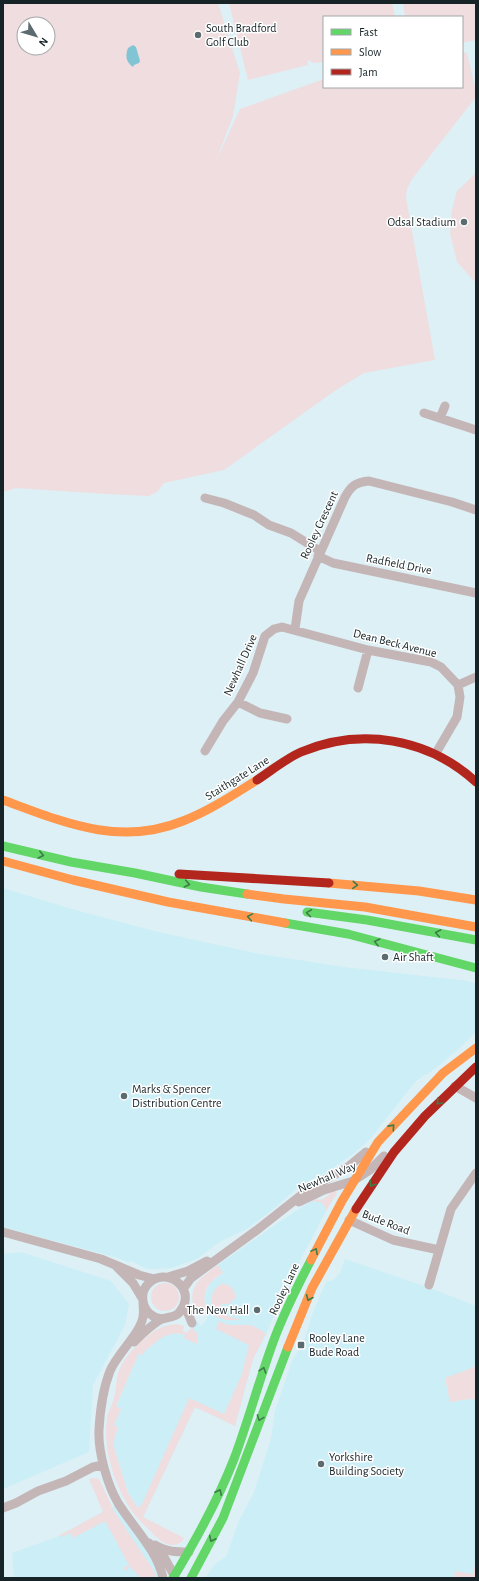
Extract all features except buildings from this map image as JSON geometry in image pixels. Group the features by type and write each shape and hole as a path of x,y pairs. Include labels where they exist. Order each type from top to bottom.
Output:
{"main road":[{"name":"Staithgate Lane","path":"3,800 87,828 106,832 136,833 167,828 211,809 301,752 338,740 376,739 412,744 436,753 461,769 476,782"},
{"path":"3,846 71,862 135,873 201,887 284,899 365,907 476,927"},
{"path":"3,861 73,880 168,902 348,934 474,969"},
{"path":"135,873 363,885 419,891 476,900"},
{"path":"73,880 189,896"},
{"path":"297,911 367,920 476,940"},
{"name":"Rooley Lane","path":"174,1577 189,1552 218,1496 234,1458 269,1352 299,1282 353,1181 378,1142 435,1081 474,1049"},
{"path":"191,1578 223,1518 282,1361 312,1288 349,1220 394,1152 425,1116 476,1067"}],"street":[{"path":"440,418 444,406"},
{"path":"424,413 476,430"},
{"name":"Rooley Crescent","path":"295,629 300,601 319,553 348,491 354,484 369,481 452,502 476,510"},
{"name":"Radfield Drive","path":"205,498 224,503 254,515 269,525 291,533 333,563 476,593"},
{"name":"Newhall Drive","path":"205,751 223,721 238,702 252,673 265,636 274,629 282,627 295,629"},
{"name":"Dean Beck Avenue","path":"295,629 368,650 431,662 441,667 458,685"},
{"path":"358,688 368,650"},
{"path":"436,753 457,717 460,697 458,685 476,677"},
{"path":"238,702 260,713 287,719"},
{"path":"455,1086 476,1098"},
{"name":"Newhall Way","path":"184,1288 191,1278 245,1239 309,1189 348,1166 378,1142"},
{"name":"Newhall Way","path":"286,1207 324,1190 353,1181 370,1170 382,1157 394,1152"},
{"path":"429,1285 451,1209 476,1173"},
{"name":"Bude Road","path":"349,1220 393,1240 439,1250"},
{"path":"3,1232 115,1264 139,1275 154,1279"},
{"name":"Newhall Way","path":"154,1279 163,1276 168,1277 188,1271 245,1239"},
{"path":"115,1264 133,1283 143,1300 147,1311 153,1316 162,1319 176,1316 184,1304 184,1288 179,1282 168,1277"},
{"path":"154,1279 145,1287 143,1317 138,1329 110,1371 103,1394 98,1431 103,1465 111,1488 118,1503 141,1535 161,1570 163,1578"},
{"path":"176,1316 192,1324 184,1304"},
{"path":"115,1362 142,1334 162,1319"},
{"path":"3,1508 38,1491 66,1481 93,1467 103,1465"},
{"path":"141,1535 160,1548 189,1552"},
{"path":"141,1535 164,1557 174,1577"}],"shaded area":[{"path":"3,3 218,3 240,73 233,116 216,161 240,109 323,79 323,88 463,88 463,52 467,53 476,91 476,97 412,179 407,189 406,198 435,360 364,373 336,390 224,470 164,483 157,492 149,496 16,488 3,492"},
{"path":"229,3 392,3 395,16 323,16 323,62 314,63 307,60 308,65 248,80"},
{"path":"403,3 476,3 476,40 463,43 463,16 405,16"},
{"name":"Odsal Stadium","path":"476,173 476,283 457,262 450,234 452,210 457,191"},
{"path":"3,888 68,908 158,932 260,954 344,967 468,981 476,984 476,1031 465,1043 436,1068 416,1081 370,1139 356,1152 328,1171 297,1188 271,1211 245,1230 221,1241 197,1259 171,1268 151,1269 145,1268 132,1261 128,1262 3,1227"},
{"path":"335,1191 337,1193 326,1211 321,1202 311,1201 316,1199 324,1199 330,1193"},
{"path":"311,1201 321,1201 326,1211 281,1297 266,1335 253,1359 235,1426 195,1407 143,1517 128,1493 114,1447 114,1440 118,1427 114,1425 121,1409 116,1406 139,1353 147,1348 148,1349 160,1338 174,1333 185,1335 197,1343 198,1337 192,1328 197,1321 201,1326 207,1319 204,1295 210,1283 223,1273 218,1265"},
{"path":"21,1252 111,1281 129,1304 125,1325 93,1385 89,1452 3,1489 3,1254"},
{"path":"345,1259 430,1288 476,1306 476,1365 445,1379 450,1402 470,1399 476,1400 476,1561 473,1574 456,1571 454,1578 205,1578 215,1564 226,1557 239,1521 254,1492 271,1439 275,1411 292,1361 304,1341 313,1312 326,1282 333,1280 340,1273"},
{"path":"218,1265 223,1273 212,1281 206,1289 204,1299 206,1312 197,1316 192,1299 195,1286 204,1276"},
{"path":"165,1283 175,1287 179,1297 175,1307 165,1311 155,1307 151,1297 155,1287"},
{"path":"221,1284 227,1284 231,1287 236,1297 229,1304 221,1304 221,1314 241,1320 226,1320 214,1316 212,1298 214,1291"},
{"path":"219,1321 228,1325 251,1325 266,1333 253,1359 235,1426 195,1407 143,1517 184,1538 179,1544 170,1545 160,1540 143,1524 134,1514 119,1489 107,1446 107,1418 115,1392 119,1369 127,1356 145,1338 161,1328 172,1324 184,1326 183,1331 186,1333 192,1328 198,1335 197,1344 184,1338 185,1335 174,1334 160,1339 148,1349 147,1348 143,1355 139,1353 116,1406 121,1409 114,1425 118,1427 114,1440 114,1447 128,1493 138,1508 142,1504 189,1398 224,1414 242,1374 249,1345 216,1329"},
{"path":"476,1365 476,1400 470,1399 450,1402 445,1378 472,1368"},
{"path":"89,1479 99,1479 114,1511 154,1571 156,1578 141,1578 129,1566 126,1571 123,1568 129,1565 105,1521 73,1538 71,1533 61,1537 60,1535 103,1512"},
{"path":"119,1503 163,1578 14,1578 12,1553 57,1537"},
{"path":"476,1561 476,1578 454,1578 455,1571 473,1574"}],"water":[{"path":"133,45 136,47 140,61 133,67 129,63 126,56 128,48"}],"traffic: fast":[{"path":"3,846 71,862 135,873 201,887 247,894"},
{"path":"307,912 367,920 476,940"},
{"path":"285,923 348,934 476,968"},
{"path":"173,1578 206,1520 228,1474 275,1337 311,1260"},
{"path":"191,1578 223,1518 288,1347"}],"traffic: slow":[{"path":"3,800 69,823 114,832 136,832 159,828 193,817 257,780"},
{"path":"3,861 73,880 168,902 285,923"},
{"path":"329,883 419,891 476,900"},
{"path":"247,894 365,907 476,927"},
{"path":"311,1260 342,1201 378,1142 443,1073 476,1048"},
{"path":"288,1347 312,1288 356,1209"}],"traffic: jam":[{"path":"257,780 301,752 324,744 347,740 370,739 393,741 437,755 457,767 476,782"},
{"path":"179,874 329,883"},
{"path":"356,1209 394,1152 425,1116 476,1067"}],"place":[{"name":"South Bradford Golf Club","path":"198,35"},
{"name":"Odsal Stadium","path":"464,222"},
{"name":"Air Shaft","path":"385,957"},
{"name":"Marks & Spencer Distribution Centre","path":"124,1096"},
{"name":"The New Hall","path":"257,1310"},
{"name":"Rooley Lane Bude Road","path":"301,1345"},
{"name":"Yorkshire Building Society","path":"321,1464"}]}
